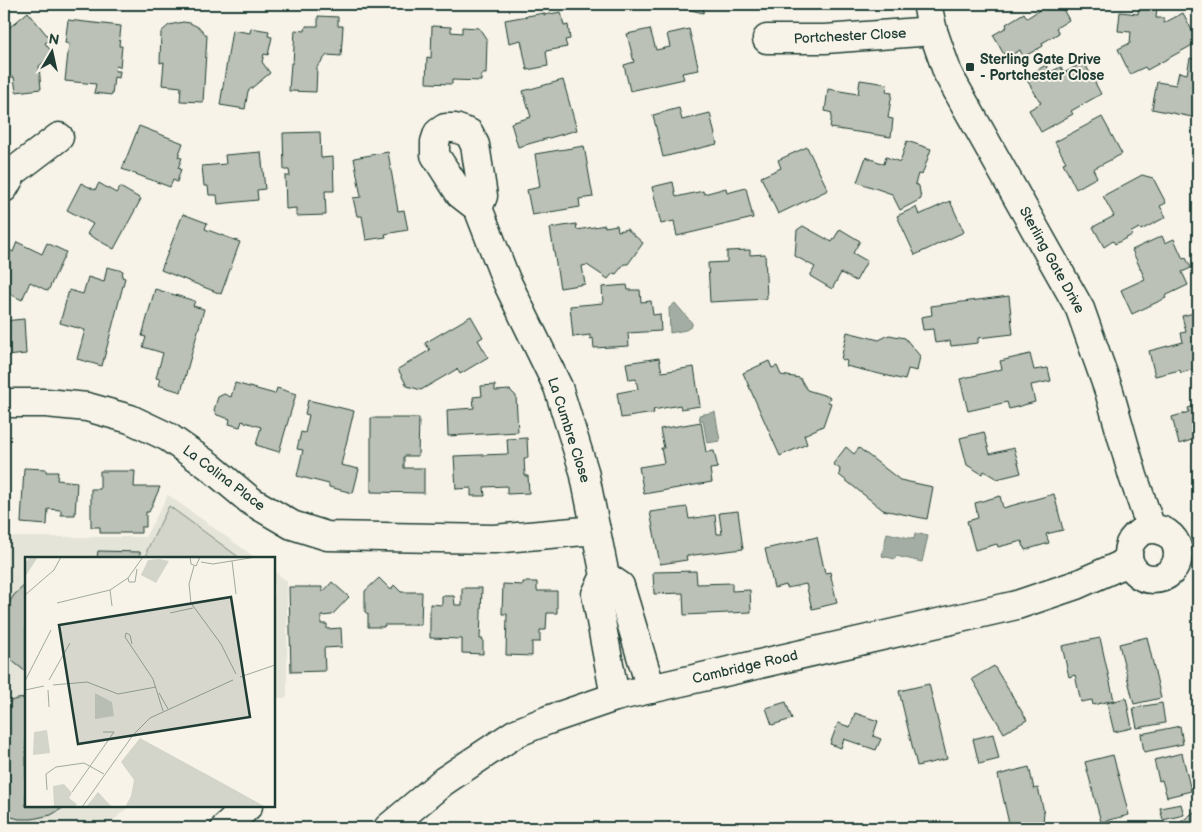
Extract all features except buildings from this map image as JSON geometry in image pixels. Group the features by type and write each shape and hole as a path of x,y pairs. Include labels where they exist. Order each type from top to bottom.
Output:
{"street":[{"name":"Sterling Gate Drive","path":"927,4 933,31 948,74 1080,309 1109,391 1133,476 1151,528"},
{"name":"Portchester Close","path":"767,39 825,39 933,31"},
{"path":"4,188 13,172 59,137"},
{"name":"La Cumbre Close","path":"478,208 506,280 558,387 584,471 605,576"},
{"name":"La Colina Place","path":"4,403 46,403 87,407 130,419 168,436 208,465 252,501 268,511 292,525 327,536 494,539 596,530"},
{"path":"1151,528 1164,530 1189,550 1166,577 1151,580 1137,574 1128,562 1128,546 1137,533 1151,528"},
{"name":"Cambridge Road","path":"388,828 444,780 516,733 548,720 616,697 1017,605 1076,585 1128,562"},
{"path":"616,697 596,594 605,576 620,586 651,689"},
{"path":"225,828 247,807"}],"shaded area":[{"path":"675,303 692,323 692,326 686,330 670,333 669,308"},
{"path":"715,412 720,441 707,443 703,420 700,421 699,415"},
{"path":"168,495 255,557 25,557 25,807 128,807 106,828 4,828 4,537 145,537"},
{"path":"169,506 239,557 147,557 147,550"},
{"path":"887,533 914,539 915,533 928,536 922,562 896,556 895,559 882,556"},
{"path":"275,572 287,581 287,698 275,698"}],"place":[{"name":"Sterling Gate Drive - Portchester Close","path":"970,67"}]}
